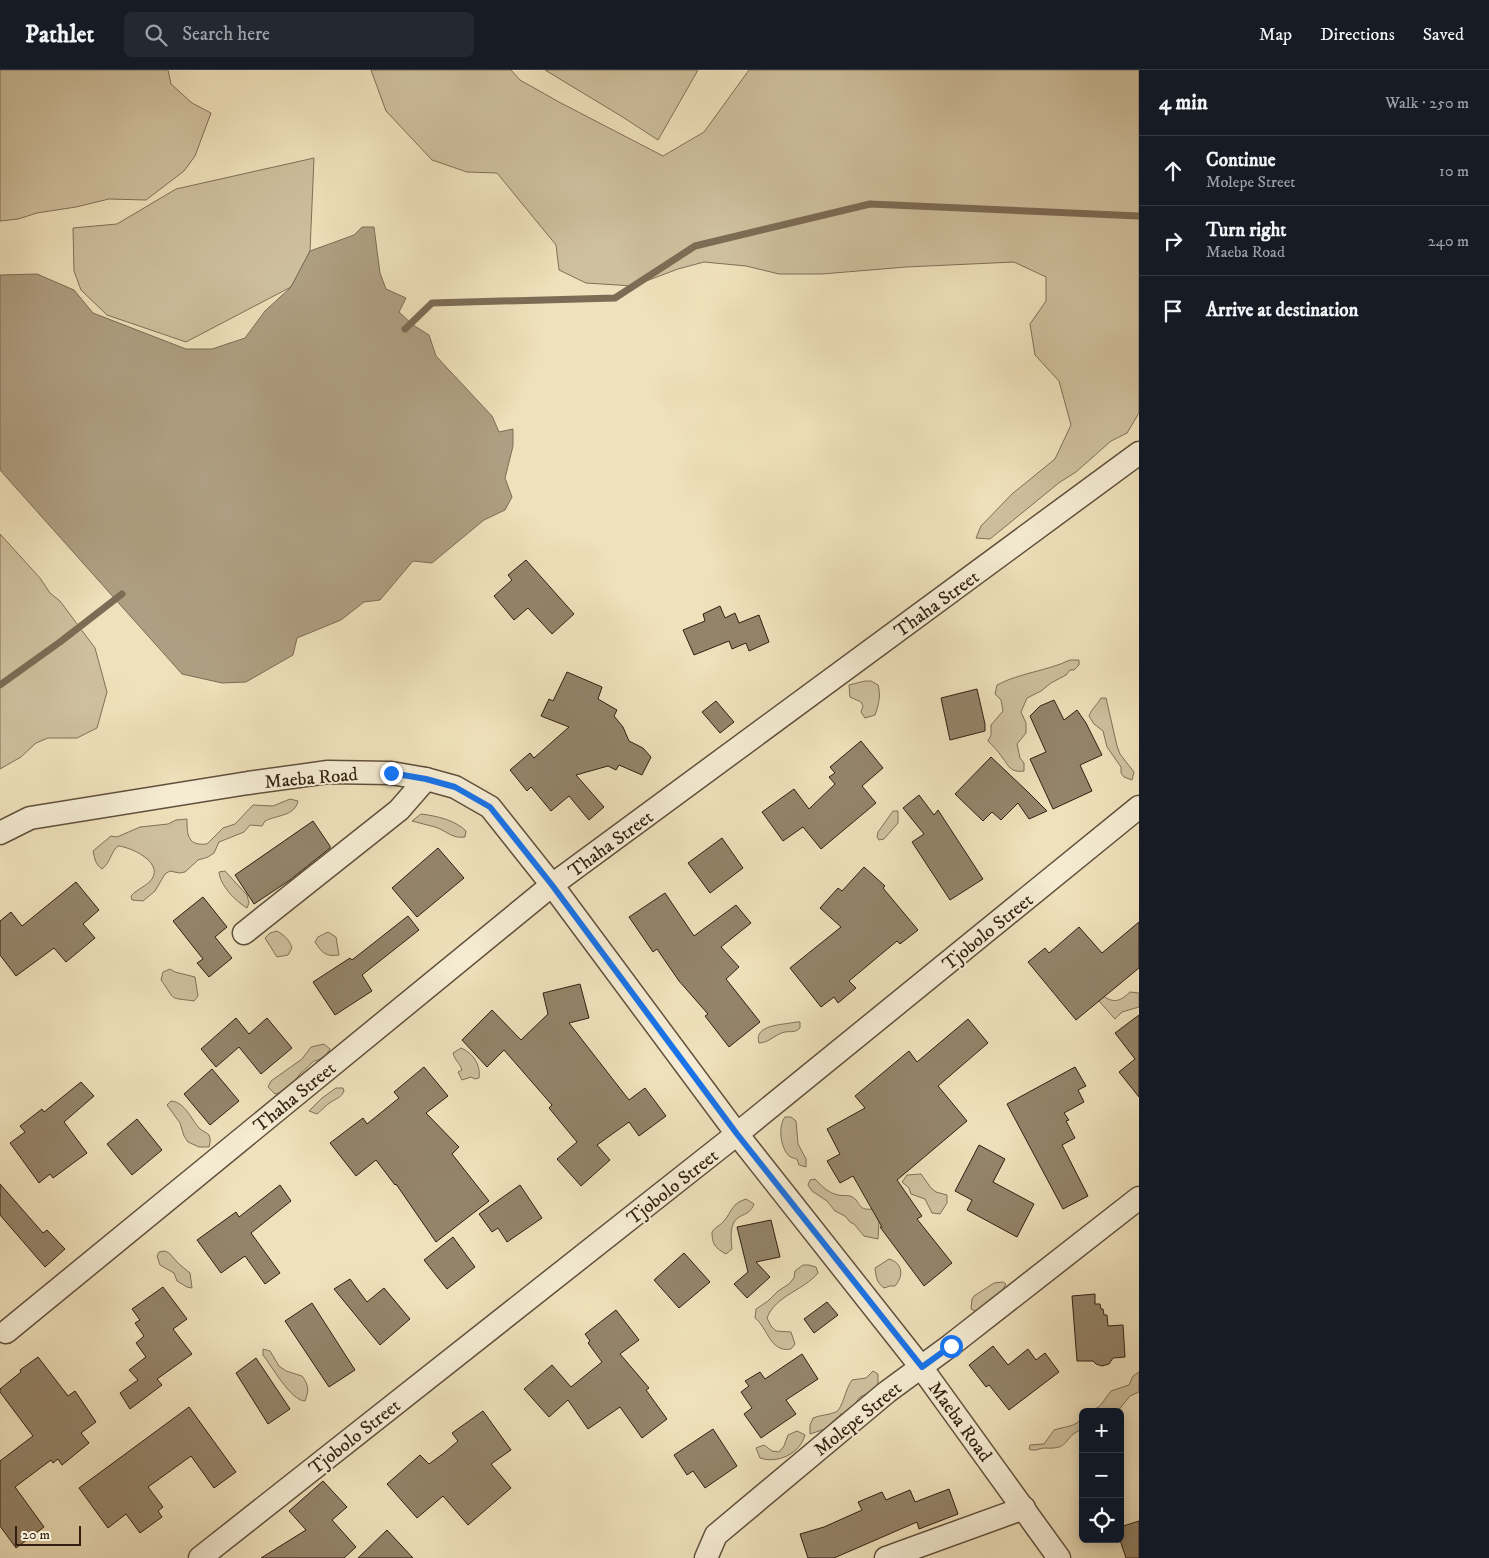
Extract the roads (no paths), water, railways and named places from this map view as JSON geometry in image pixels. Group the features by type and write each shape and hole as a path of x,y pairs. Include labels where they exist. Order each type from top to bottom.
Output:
{"street":[{"name":"Thaha Street","path":"6,1332 552,885 1139,453"},
{"name":"Maeba Road","path":"0,833 30,818 320,773 391,773 426,779 455,787 490,807 552,885 737,1134 922,1367 1059,1558"},
{"path":"244,934 399,810 426,779"},
{"name":"Tjobolo Street","path":"200,1558 737,1134 1139,807"},
{"name":"Molepe Street","path":"706,1558 716,1535 887,1392 951,1346 1139,1198"},
{"path":"886,1558 1024,1508"}],"waterway":[{"path":"405,329 432,303 615,298 695,246 870,204 1139,216"},
{"path":"0,685 122,594"}]}
